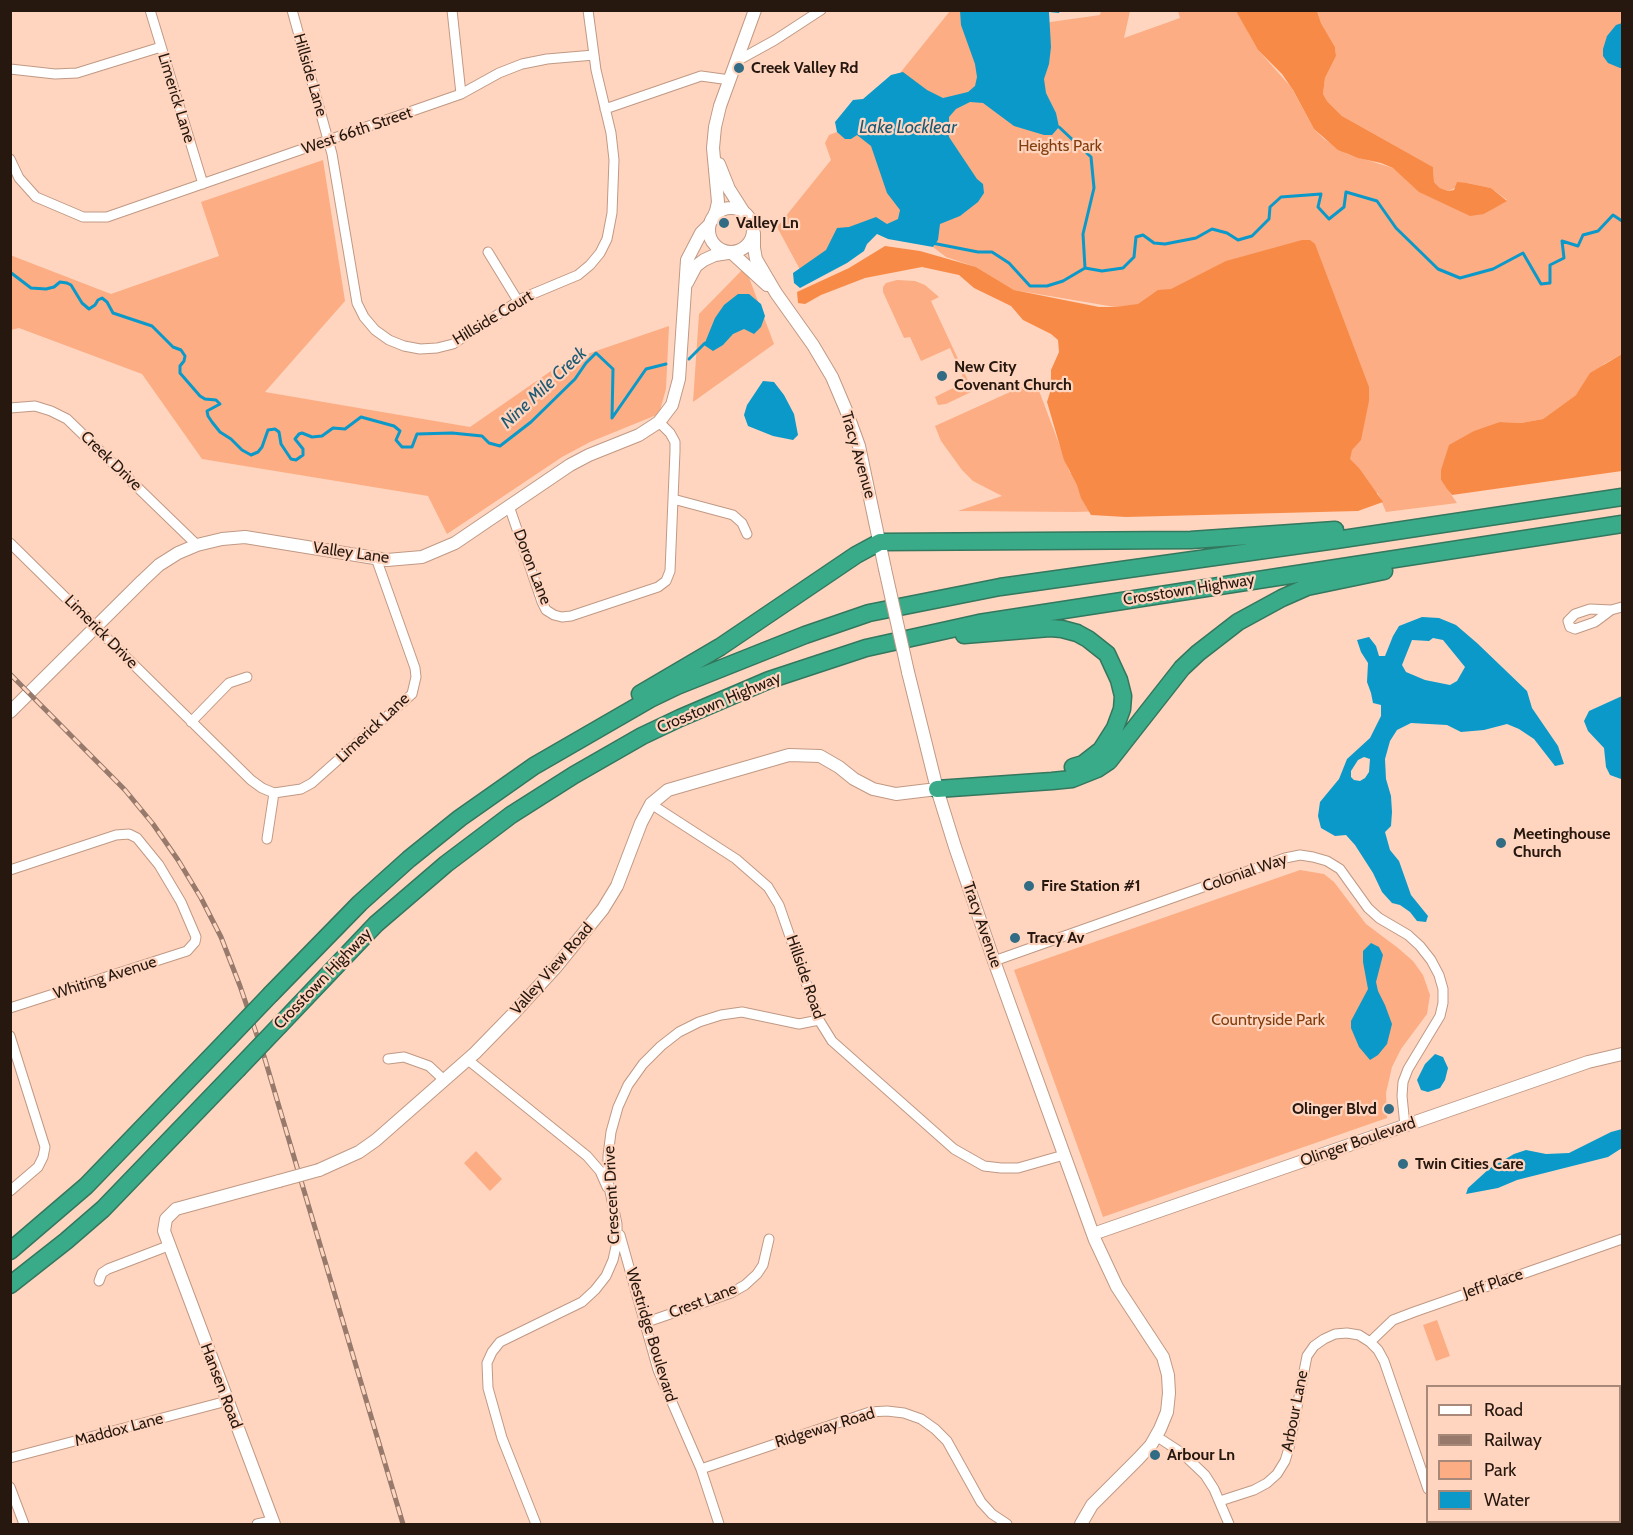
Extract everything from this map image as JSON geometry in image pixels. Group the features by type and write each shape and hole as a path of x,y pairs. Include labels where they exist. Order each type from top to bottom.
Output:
{"highway":[{"name":"Crosstown Highway","path":"10,1251 86,1186 360,903 409,859 460,818 534,766 676,686 795,639 869,614 1000,587 1623,497"},
{"path":"534,766 655,684 720,647 856,555 880,542 1191,540 1377,526 1446,524"},
{"name":"Crosstown Highway","path":"10,1285 103,1209 376,924 446,864 511,815 642,736 737,693 813,665 888,643 979,623 1623,524"},
{"path":"937,789 1052,782 1097,769 1109,761 1190,660 1238,622 1260,610 1307,587 1454,557 1525,539"},
{"path":"813,665 962,636 1050,628 1077,633 1107,654 1119,680 1123,696 1122,709 1115,728 1093,758 1074,767 964,780 937,789"}],"street":[{"name":"Limerick Lane","path":"150,10 203,184"},
{"name":"Hillside Lane","path":"292,10 329,140"},
{"path":"452,10 461,94"},
{"path":"588,10 594,55"},
{"path":"713,148 729,189 743,211 752,220 754,233 748,245 743,250 731,253 722,251 711,241 710,222 718,202 713,148 720,106 755,10"},
{"path":"737,61 821,10"},
{"path":"10,69 55,74 77,73 161,47"},
{"name":"West 66th Street","path":"10,159 20,178 36,197 83,217 95,219 120,213 461,94 499,73 522,64 547,58 594,55"},
{"name":"Hillside Court","path":"329,140 357,303 364,317 388,340 404,346 420,349 453,344 518,301 578,275 591,265 607,239 612,213 614,177 611,133 594,55"},
{"path":"605,109 701,76 730,80"},
{"path":"710,222 722,210 736,208 743,211"},
{"name":"Valley Lane","path":"10,712 159,565 178,553 197,545 222,539 245,537 376,558 405,560 422,557 440,551 570,465 639,435 659,422 672,405 679,379 687,260 701,233 710,222"},
{"name":"Tracy Avenue","path":"754,233 756,259 813,345 832,377 846,410 859,446 908,672 937,789 994,961 1105,1264 1162,1357 1168,1375 1167,1412 1156,1436 1138,1459 1092,1504 1081,1524"},
{"path":"488,252 518,301"},
{"name":"Valley Lane","path":"684,293 696,266 715,255 731,253"},
{"name":"Tracy Avenue","path":"731,253 777,293"},
{"name":"Creek Drive","path":"10,408 35,406 67,419 197,545"},
{"path":"659,422 675,442 673,499 733,515 742,523 747,534"},
{"name":"Doron Lane","path":"509,506 542,602 546,610 562,617 658,587 666,581 670,571 673,499"},
{"name":"Limerick Drive","path":"10,543 251,780 274,793"},
{"name":"Limerick Lane","path":"274,793 301,789 312,783 412,694 416,677 415,668 376,558"},
{"path":"1611,610 1623,607"},
{"path":"191,722 229,684 248,677"},
{"path":"651,804 668,790 789,755 820,756 840,767 854,780 873,789 896,794 937,789"},
{"path":"267,839 274,793"},
{"name":"Hillside Road","path":"651,804 736,859 768,887 779,905 819,1020 832,1041 954,1149 984,1166 1018,1168 1064,1155"},
{"name":"Valley View Road","path":"168,1246 164,1222 169,1213 176,1209 319,1170 343,1161 368,1146 468,1059 556,967 603,909 621,878 641,823 651,804"},
{"name":"Whiting Avenue","path":"10,870 116,835 129,834 137,838 159,865 181,902 194,930 195,942 187,951 10,1008"},
{"name":"Colonial Way","path":"994,961 1285,858 1300,855 1327,861 1340,869 1368,908 1379,918 1408,934 1420,946 1439,975 1443,996 1440,1016 1411,1063 1403,1082 1405,1126"},
{"name":"Crescent Drive","path":"536,1524 502,1438 488,1388 487,1363 500,1342 574,1306 595,1290 606,1276 614,1260 617,1242 617,1224 609,1182 610,1132 628,1085 643,1064 661,1046 679,1032 699,1022 742,1011 799,1024 819,1020"},
{"path":"10,1036 45,1146 38,1167 10,1191"},
{"name":"Olinger Boulevard","path":"1093,1234 1588,1062 1623,1054"},
{"path":"388,1059 404,1057 429,1066 444,1080"},
{"name":"Westridge Boulevard","path":"468,1059 587,1156 604,1180 644,1323 668,1396 701,1469 719,1524"},
{"name":"Crest Lane","path":"644,1323 731,1293 745,1285 763,1265 769,1239"},
{"name":"Jeff Place","path":"1370,1342 1393,1320 1623,1239"},
{"path":"99,1281 102,1273 108,1269 168,1246"},
{"name":"Hansen Road","path":"168,1246 272,1523"},
{"name":"Arbour Lane","path":"1220,1501 1254,1490 1267,1483 1277,1474 1285,1461 1303,1368 1314,1346 1324,1338 1347,1333 1359,1335 1370,1342"},
{"path":"1370,1342 1384,1361 1424,1465"},
{"name":"Maddox Lane","path":"10,1458 227,1401"},
{"name":"Ridgeway Road","path":"701,1469 870,1412 904,1413 928,1424 947,1441 981,1502 992,1514 1007,1524"},
{"path":"1156,1436 1194,1463 1205,1475 1220,1501 1229,1524"},
{"path":"10,1487 24,1524"},
{"path":"257,1524 272,1523"}],"green space":[{"name":"Heights Park","path":"950,11 1012,11 1008,28 1100,15 1101,11 1130,11 1124,38 1180,18 1178,11 1240,11 1258,50 1291,87 1314,129 1324,139 1347,154 1393,168 1484,214 1507,200 1491,188 1467,183 1448,191 1440,188 1434,182 1433,167 1342,116 1327,101 1323,94 1325,78 1336,56 1335,47 1317,11 1622,11 1622,23 1607,36 1620,68 1622,68 1622,354 1604,364 1576,395 1543,419 1521,423 1500,422 1441,480 1457,503 1386,512 1378,493 1189,508 1075,512 958,511 1002,496 973,481 962,470 941,441 935,426 1030,383 1038,388 1070,473 1146,447 1128,306 1115,307 1014,290 976,267 946,257 933,247 935,244 878,227 804,277 777,227 831,160 825,143 829,135 837,132 847,139"},
{"path":"323,160 345,301 265,392 470,427 564,362 669,326 666,389 659,414 590,442 562,457 447,534 428,496 202,459 142,374 19,328 11,330 10,255 111,294 219,256 201,202"},
{"path":"745,267 774,344 693,402 699,314"},
{"path":"897,280 915,281 925,285 939,297 931,301 972,389 971,392 946,404 938,405 935,397 965,382 950,348 921,361 910,337 904,338 883,292 886,283"},
{"name":"Countryside Park","path":"1300,870 1324,874 1334,882 1366,924 1413,961 1423,975 1430,995 1427,1014 1401,1049 1392,1067 1386,1093 1387,1118 1103,1217 1014,970"},
{"path":"476,1151 502,1179 490,1191 464,1163"},
{"path":"1437,1320 1450,1356 1436,1361 1423,1325"}],"shaded area":[{"path":"1236,11 1317,11 1335,47 1336,56 1325,78 1323,94 1342,116 1433,167 1434,182 1440,188 1448,191 1454,190 1457,182 1467,183 1491,188 1507,201 1484,214 1470,216 1419,192 1393,168 1338,150 1314,129 1293,90 1282,74 1258,50"},
{"path":"1302,240 1310,240 1315,244 1369,387 1369,401 1361,440 1352,450 1350,459 1383,502 1358,511 1126,517 1091,515 1064,460 1047,402 1051,389 1051,370 1059,352 1058,340 1051,334 1023,320 1011,306 974,288 959,275 922,267 865,278 821,295 805,304 798,303 797,292 849,268 885,246 920,251 976,267 1014,290 1099,307 1115,307 1138,304 1158,290 1171,289 1226,261"},
{"path":"1622,354 1622,471 1452,495 1447,489 1441,480 1441,470 1449,445 1474,431 1500,422 1521,423 1543,419 1576,395 1590,373"}],"water":[{"name":"Lake Locklear","path":"960,11 1060,11 1059,13 1049,12 1051,47 1044,79 1046,93 1056,113 1059,127 1052,135 1044,135 1014,126 983,103 970,102 956,109 949,117 949,137 977,179 983,184 984,193 978,202 960,216 940,224 938,240 933,247 888,239 877,234 867,244 864,251 847,263 800,288 794,283 793,273 826,250 837,228 849,227 876,217 887,224 898,219 900,210 887,193 871,146 857,135 851,139 845,139 837,132 835,122 853,100 863,99 891,75 903,72 927,90 943,98 968,92 975,86 977,77 975,64 961,25"},
{"path":"1622,23 1622,68 1620,68 1608,63 1603,56 1603,49 1607,36 1616,25"},
{"path":"738,294 749,294 761,304 765,316 761,327 754,334 744,329 733,334 723,345 713,351 704,345 715,318 724,305"},
{"path":"763,381 774,382 794,414 798,435 793,440 773,436 748,426 744,415 747,405"},
{"path":"1422,617 1439,618 1456,625 1527,691 1532,708 1558,746 1564,764 1555,766 1534,739 1507,724 1484,730 1461,732 1447,725 1411,723 1397,730 1390,741 1385,759 1392,812 1391,826 1385,832 1390,850 1399,861 1411,895 1428,916 1426,922 1417,921 1410,912 1392,903 1382,892 1355,845 1346,835 1335,836 1321,828 1318,816 1320,802 1339,779 1347,759 1370,738 1381,716 1381,705 1373,703 1367,682 1368,663 1357,640 1369,637 1376,646 1379,656 1385,656 1399,626","holes":["1433,638 1443,640 1465,667 1457,681 1450,685 1425,680 1406,672 1402,665 1412,640 1429,641","1364,757 1370,759 1369,772 1360,781 1354,780 1351,777 1351,771 1358,760"]},
{"path":"1622,696 1621,779 1610,775 1606,767 1604,748 1588,731 1584,721 1589,711"},
{"path":"1371,943 1379,947 1383,955 1376,982 1392,1024 1387,1044 1378,1055 1370,1060 1359,1047 1351,1028 1351,1021 1368,989 1363,951"},
{"path":"1435,1054 1443,1057 1448,1068 1440,1088 1428,1092 1421,1090 1417,1080 1425,1064"},
{"path":"1622,1129 1622,1148 1608,1157 1517,1180 1498,1188 1466,1194 1468,1188 1490,1168 1514,1154 1526,1150 1546,1154 1569,1153 1611,1132"}],"waterway":[{"path":"1059,127 1091,157 1094,188 1083,234 1085,268"},
{"name":"Nine Mile Creek","path":"932,243 978,252 992,252 1009,263 1030,286 1047,286 1063,281 1085,268 1102,271 1123,268 1134,257 1136,237 1143,235 1154,243 1165,244 1196,238 1212,229 1227,233 1238,240 1252,236 1269,219 1270,207 1281,197 1321,194 1318,207 1329,219 1344,207 1346,192 1377,201 1396,228 1438,269 1460,278 1493,269 1523,253 1541,284 1550,283 1550,265 1564,258 1562,241 1578,246 1583,235 1598,231 1613,215 1622,221"},
{"name":"Nine Mile Creek","path":"10,272 31,288 46,289 60,282 67,283 89,309 102,298 113,313 152,326 173,347 181,350 185,356 180,366 180,373 200,396 216,400 220,404 207,411 212,422 220,432 251,455 262,447 268,430 275,429 279,432 281,444 291,459 296,460 303,455 303,449 295,439 299,434 312,437 322,436 333,428 345,429 361,417 394,426 400,431 396,440 402,447 412,447 417,434 452,433 482,436 489,443 500,446 531,422 575,379 596,353 613,369 612,418 646,369 666,364"},
{"name":"Nine Mile Creek","path":"689,359 705,343"}],"railway":[{"path":"10,674 125,790 153,824 201,898 221,937 264,1056 403,1524"}],"place":[{"name":"Creek Valley Rd","path":"739,68"},
{"name":"Valley Ln","path":"724,223"},
{"name":"New City Covenant Church","path":"942,376"},
{"name":"Meetinghouse Church","path":"1501,843"},
{"name":"Fire Station #1","path":"1029,886"},
{"name":"Tracy Av","path":"1015,938"},
{"name":"Olinger Blvd","path":"1389,1109"},
{"name":"Twin Cities Care","path":"1403,1164"},
{"name":"Arbour Ln","path":"1155,1455"}]}
